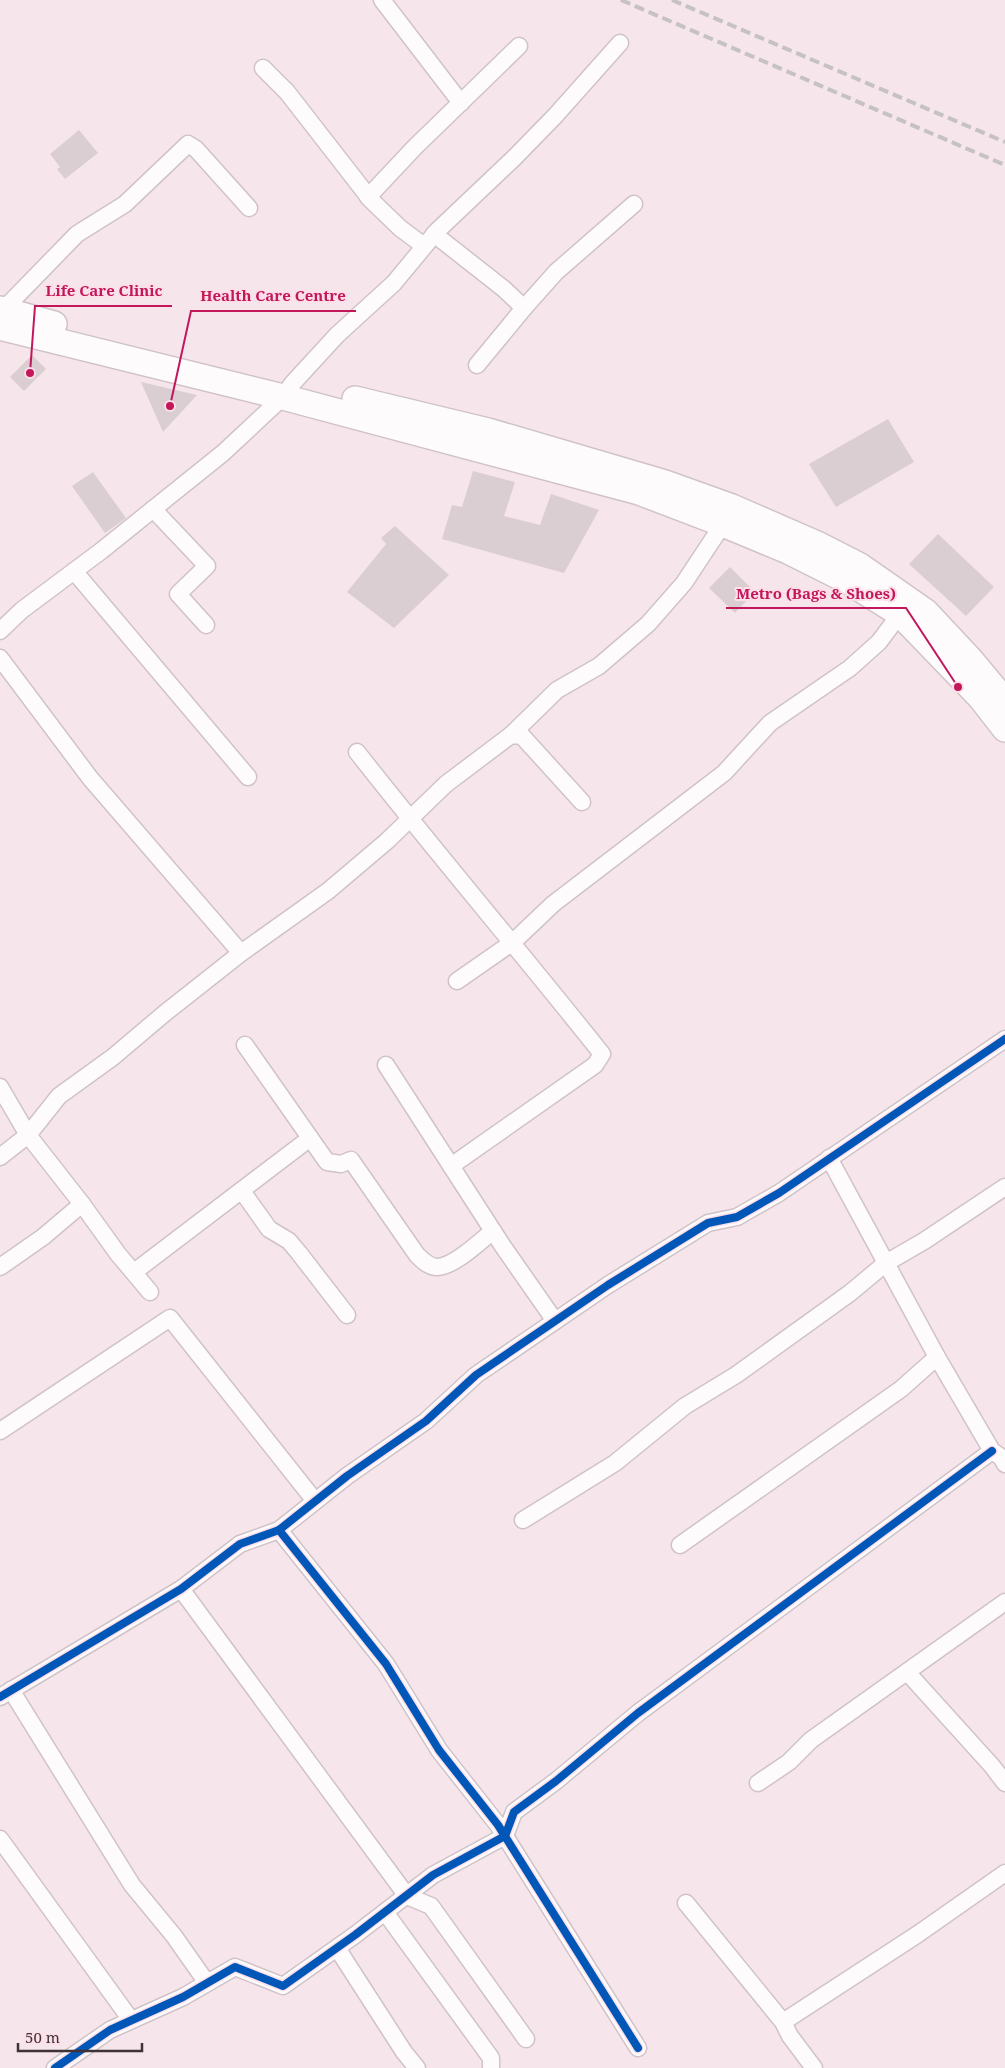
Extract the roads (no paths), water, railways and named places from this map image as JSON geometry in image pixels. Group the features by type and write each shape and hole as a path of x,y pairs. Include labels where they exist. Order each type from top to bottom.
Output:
{"main road":[{"path":"1,315 148,349 639,492 724,524 788,551 830,572 900,614 980,697 1005,729"},
{"path":"287,390 488,431 666,483 732,507 817,544 860,566 926,612 970,659 1005,701"}],"street":[{"path":"382,0 461,103"},
{"path":"0,631 22,610 222,453 287,390 337,335 394,283 429,240 514,158 620,43"},
{"path":"368,197 415,147 520,46"},
{"path":"263,68 287,92 368,197 400,228 429,240 504,289 524,308"},
{"path":"1,315 78,234 125,204 188,144 196,149 250,208"},
{"path":"477,366 556,272 634,204"},
{"path":"153,509 207,566 178,594 206,625"},
{"path":"0,1157 28,1136 59,1096 113,1057 241,953 328,891 410,820 446,784 511,735 557,690 600,666 648,624 684,583 724,524"},
{"path":"74,571 248,777"},
{"path":"456,981 513,942 553,904 724,773 770,723 857,661 879,642 900,614"},
{"path":"0,658 90,778 241,953"},
{"path":"511,735 522,736 582,802"},
{"path":"357,752 410,820 513,942 602,1054 595,1065 451,1166"},
{"path":"207,1983 174,1936 132,1885 6,1694 181,1589 240,1544 279,1530 373,1457 426,1421 476,1376 608,1285 708,1223 737,1217 779,1193 1005,1039"},
{"path":"245,1045 327,1162 340,1164 351,1160 424,1263 436,1267 451,1263 494,1231"},
{"path":"386,1064 451,1166 555,1321"},
{"path":"0,1087 28,1136 82,1204 118,1254 150,1292"},
{"path":"134,1272 310,1139"},
{"path":"829,1158 937,1357 992,1451 1005,1464"},
{"path":"523,1520 615,1463 685,1406 736,1375 850,1293 886,1263 924,1241 1005,1188"},
{"path":"242,1191 269,1228 289,1241 347,1315"},
{"path":"0,1267 43,1237 82,1204"},
{"path":"0,1431 170,1318 315,1502"},
{"path":"680,1546 901,1389 937,1357"},
{"path":"55,2068 110,2030 183,1997 235,1967 283,1986 434,1876 505,1836 514,1812 556,1781 638,1713 992,1451"},
{"path":"279,1530 386,1664 440,1750 505,1836 638,2048"},
{"path":"181,1589 407,1896 431,1906 526,2039"},
{"path":"758,1783 789,1762 811,1740 1005,1602"},
{"path":"907,1672 992,1766 1005,1783"},
{"path":"0,1839 131,2020"},
{"path":"783,2022 918,1934 1005,1873"},
{"path":"686,1903 783,2022 790,2036 814,2068"},
{"path":"385,1912 492,2058 491,2068"},
{"path":"337,1948 404,2052 417,2068"}],"railway":[{"path":"621,0 1005,165"},
{"path":"672,0 1005,142"}],"place":[{"name":"Life Care Clinic","path":"30,373"},
{"name":"Health Care Centre","path":"170,406"},
{"name":"Metro (Bags & Shoes)","path":"958,687"}]}
